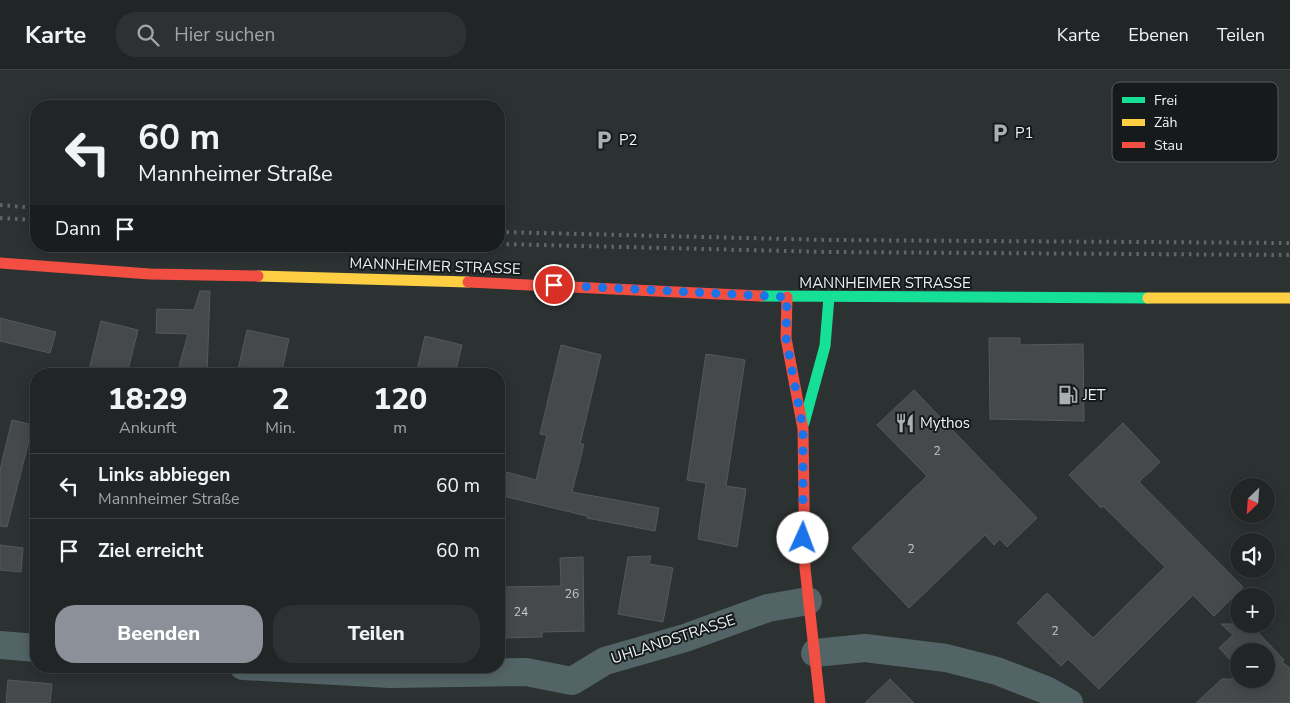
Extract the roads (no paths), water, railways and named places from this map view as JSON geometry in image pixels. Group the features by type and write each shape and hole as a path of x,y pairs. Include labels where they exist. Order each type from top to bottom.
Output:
{"main road":[{"name":"MANNHEIMER STRASSE","path":"0,263 150,274 418,280 787,297 1290,298"},
{"path":"787,297 786,338 803,429 803,538 820,703"},
{"path":"803,429 825,346 829,298"}],"street":[{"name":"UHLANDSTRASSE","path":"505,672 526,672 571,692 605,661 685,638 768,608 808,601"},
{"path":"0,645 30,648"},
{"path":"815,653 866,648 946,658 997,670 1046,690 1070,703"},
{"name":"UHLANDSTRASSE","path":"372,673 458,673"}],"railway":[{"path":"0,205 30,208"},
{"path":"0,218 30,220"},
{"path":"505,232 828,240 1290,243"},
{"path":"505,244 829,252 1290,255"}],"place":[{"name":"P1","path":"1000,133"},
{"name":"P2","path":"604,140"},
{"name":"JET","path":"1068,395"},
{"name":"Mythos","path":"905,423"}]}
